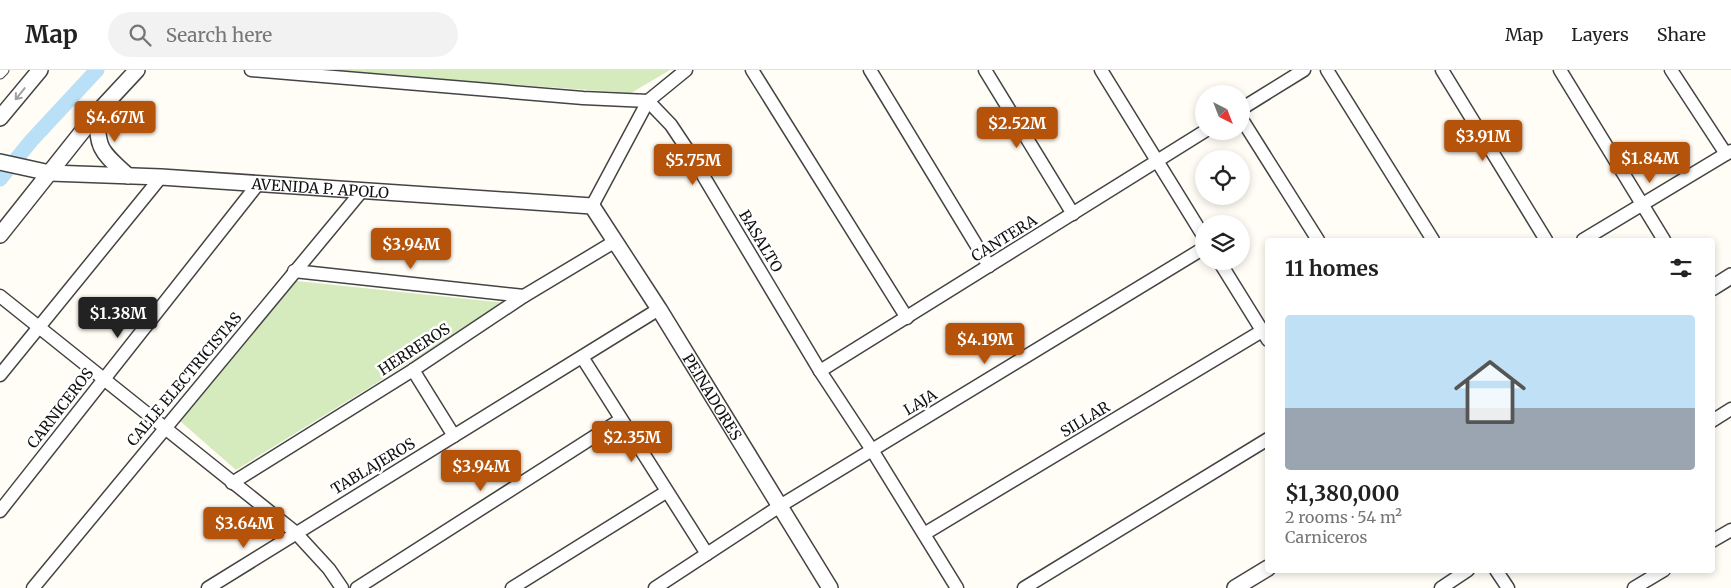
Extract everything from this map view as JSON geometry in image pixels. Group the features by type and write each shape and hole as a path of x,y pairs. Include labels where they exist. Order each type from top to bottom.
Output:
{"street":[{"path":"0,74 4,70"},
{"path":"2,114 40,70"},
{"path":"0,235 97,113 137,70"},
{"path":"251,70 648,101"},
{"path":"592,206 648,101 686,70"},
{"path":"752,70 907,318"},
{"path":"870,70 989,266"},
{"path":"984,70 1072,214"},
{"path":"1101,70 1195,222"},
{"path":"1250,103 1304,70"},
{"path":"1327,70 1432,238"},
{"path":"1442,70 1545,238"},
{"path":"1560,70 1663,238"},
{"path":"1587,238 1728,153 1671,70"},
{"name":"BASALTO","path":"648,101 671,125 689,152 820,371 872,450 957,588"},
{"path":"97,113 97,139 103,153 128,176"},
{"path":"1250,132 1317,238"},
{"name":"CANTERA","path":"820,371 1195,137"},
{"name":"AVENIDA P. APOLO","path":"0,162 50,173 162,177 361,192 592,206"},
{"path":"0,375 162,177"},
{"name":"CARNICEROS","path":"0,511 258,184"},
{"name":"CALLE ELECTRICISTAS","path":"33,588 361,192"},
{"name":"PEINADORES","path":"592,206 659,310 830,588"},
{"name":"HERREROS","path":"232,483 413,370 524,296 614,242"},
{"name":"LAJA","path":"655,588 780,506 1195,253"},
{"path":"1224,270 1265,336"},
{"path":"294,271 524,296"},
{"path":"1715,286 1731,276"},
{"path":"0,296 295,532 322,561 342,588"},
{"name":"TABLAJEROS","path":"208,588 226,583 295,532 659,310"},
{"name":"SILLAR","path":"924,534 1265,336"},
{"path":"582,357 620,420 707,554"},
{"path":"413,370 454,436"},
{"path":"1715,418 1731,409"},
{"path":"357,588 620,420"},
{"path":"1024,588 1265,440"},
{"path":"512,588 666,492"},
{"path":"1715,539 1731,530"},
{"path":"1236,588 1265,570"},
{"path":"1441,588 1464,573"},
{"path":"1498,573 1508,588"},
{"path":"1634,588 1659,573"}],"green space":[{"path":"307,70 670,70 631,93"},
{"path":"297,281 506,303 236,470 180,421"}],"waterway":[{"path":"0,179 31,141 97,70"}]}
